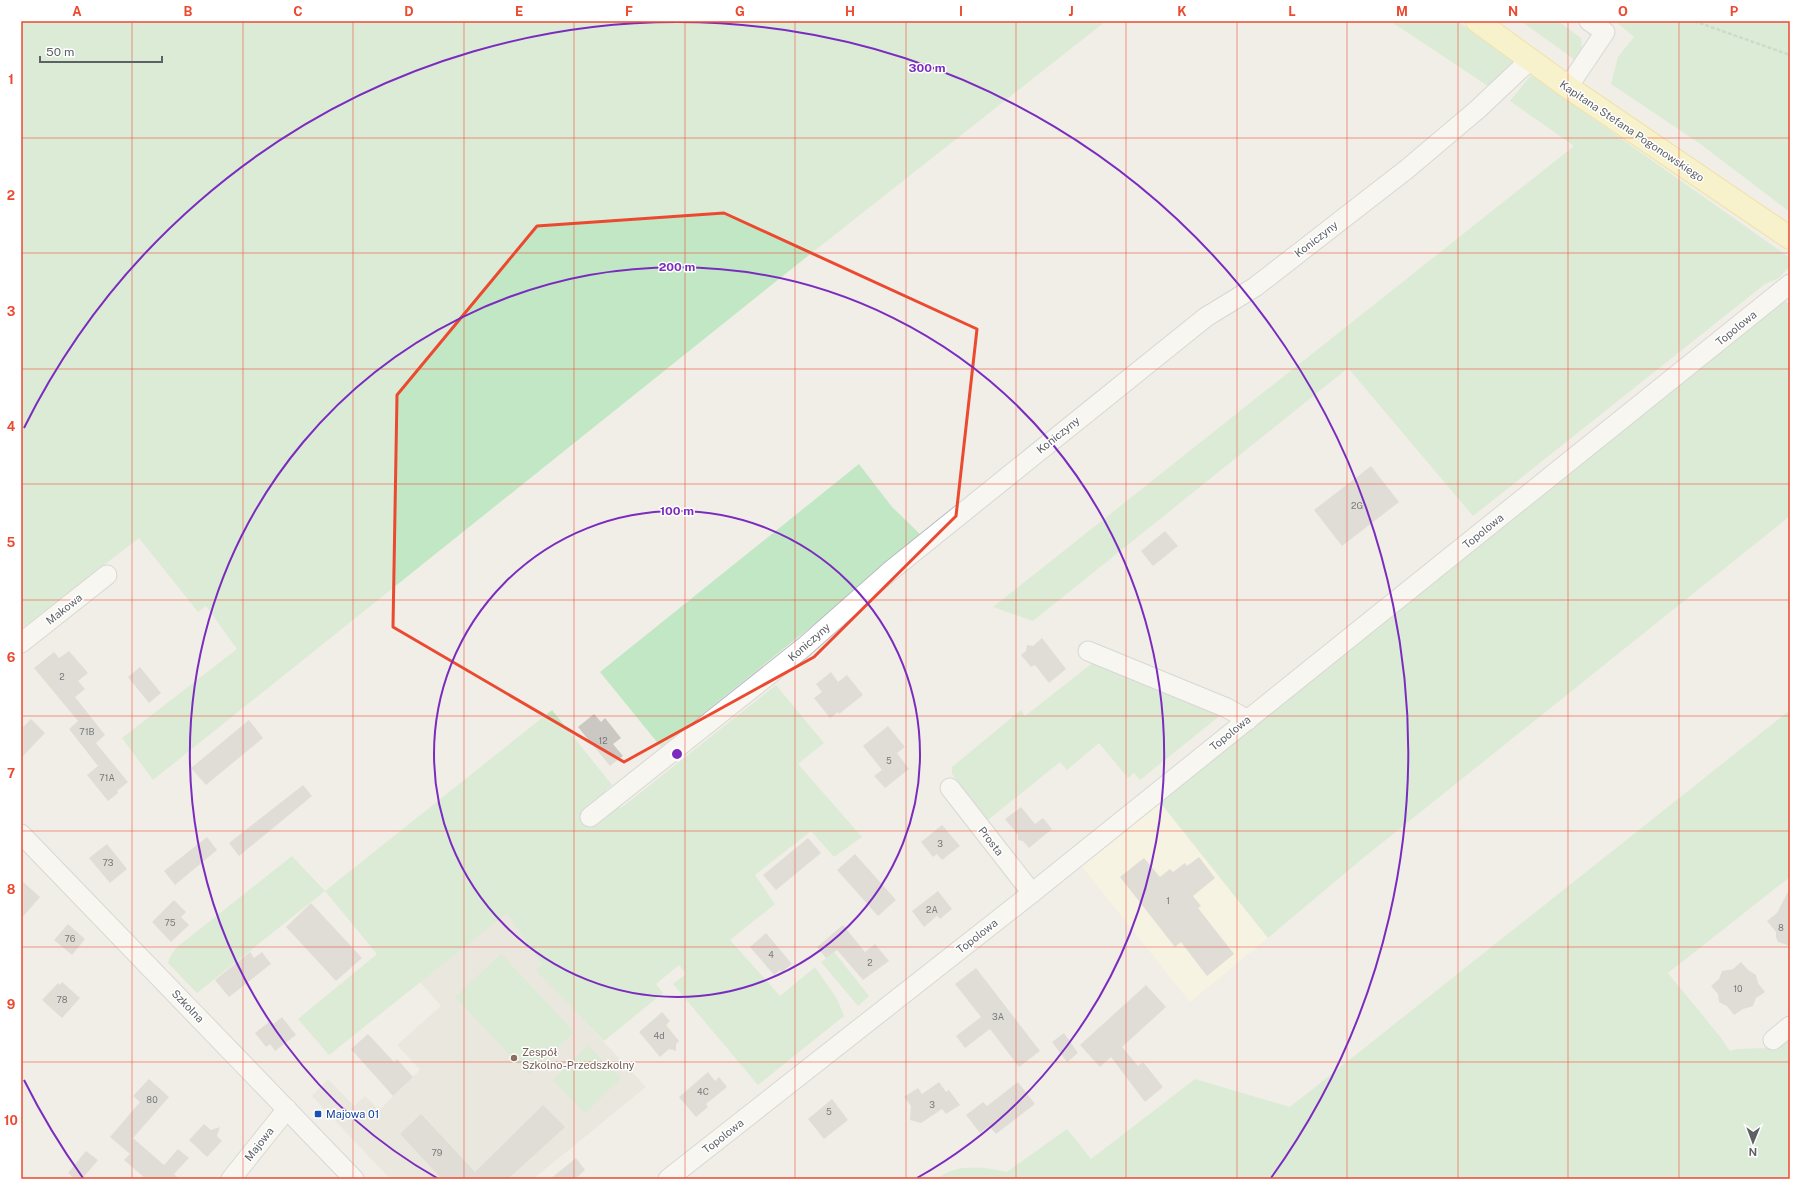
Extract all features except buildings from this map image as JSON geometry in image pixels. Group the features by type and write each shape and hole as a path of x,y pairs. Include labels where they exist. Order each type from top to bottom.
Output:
{"main road":[{"name":"Kapitana Stefana Pogonowskiego","path":"1476,21 1568,87 1790,238"}],"street":[{"path":"1568,87 1605,32 1589,21"},
{"name":"Koniczyny","path":"590,817 804,648 889,572 1206,317 1255,287 1407,169 1478,109 1530,60"},
{"name":"Topolowa","path":"668,1179 1032,893 1790,284"},
{"name":"Makowa","path":"21,643 107,576"},
{"path":"1088,651 1227,708 1248,720"},
{"name":"Prosta","path":"950,788 1032,893"},
{"name":"Szkolna","path":"21,834 354,1179"},
{"path":"1773,1040 1790,1026"},
{"name":"Majowa","path":"231,1179 287,1109"}],"path":[{"path":"1694,21 1790,55"}],"highlighted area":[{"path":"724,213 977,329 956,516 814,657 624,762 393,627 397,395 537,226"}],"shaded area":[{"path":"1159,801 1268,938 1190,1002 1079,863"},
{"name":"Zespół Szkolno-Przedszkolny","path":"507,912 542,966 537,970 646,1087 533,1179 390,1179 312,1096 328,1079 354,1106 365,1096 379,1110 420,1070 397,1045 441,1006 420,982"}],"green space":[{"path":"21,21 1106,21 799,263 153,780 122,738 237,649 206,606 198,612 139,538 21,629"},
{"path":"1390,21 1458,21 1515,63 1488,86"},
{"path":"1521,21 1558,21 1581,38 1582,48 1575,60"},
{"path":"1615,21 1790,21 1790,212 1699,143 1611,84 1618,57 1634,37"},
{"path":"1531,75 1789,257 1789,267 1779,278 1765,284 1473,516 1348,368 1033,621 993,607 1574,146 1510,101"},
{"path":"1785,301 1790,304 1790,516 1362,859 1268,938 1159,801"},
{"path":"859,464 892,507 923,537 661,747 600,672"},
{"path":"1095,661 1222,714 1140,780 1134,773 1128,778 1099,743 1067,770 1060,762 988,820 952,774 952,767 1021,710 1025,716"},
{"path":"776,685 824,743 798,764 862,837 834,857 811,831 755,875 775,904 730,940 780,996 815,967 837,999 844,1016 758,1085 673,984 686,974 679,965 656,984 663,993 604,1041 536,970 542,965 507,913 329,1055 298,1019 377,954 325,891 552,710 612,785 605,791 621,808"},
{"path":"1790,710 1790,877 1668,973 1730,1051 1736,1049 1768,1048 1790,1031 1790,1179 937,1179 953,1170 961,1168 980,1168 1007,1172 1067,1129 1091,1159 1195,1079 1290,1107"},
{"path":"292,856 325,891 197,993 168,963 176,948"},
{"path":"834,952 869,996 858,1006 821,962"},
{"path":"501,954 574,1032 529,1075 455,997"},
{"path":"588,1046 621,1078 585,1113 553,1080"}],"place":[{"name":"Zespół Szkolno-Przedszkolny","path":"514,1058"},
{"name":"Majowa 01","path":"318,1114"}]}
